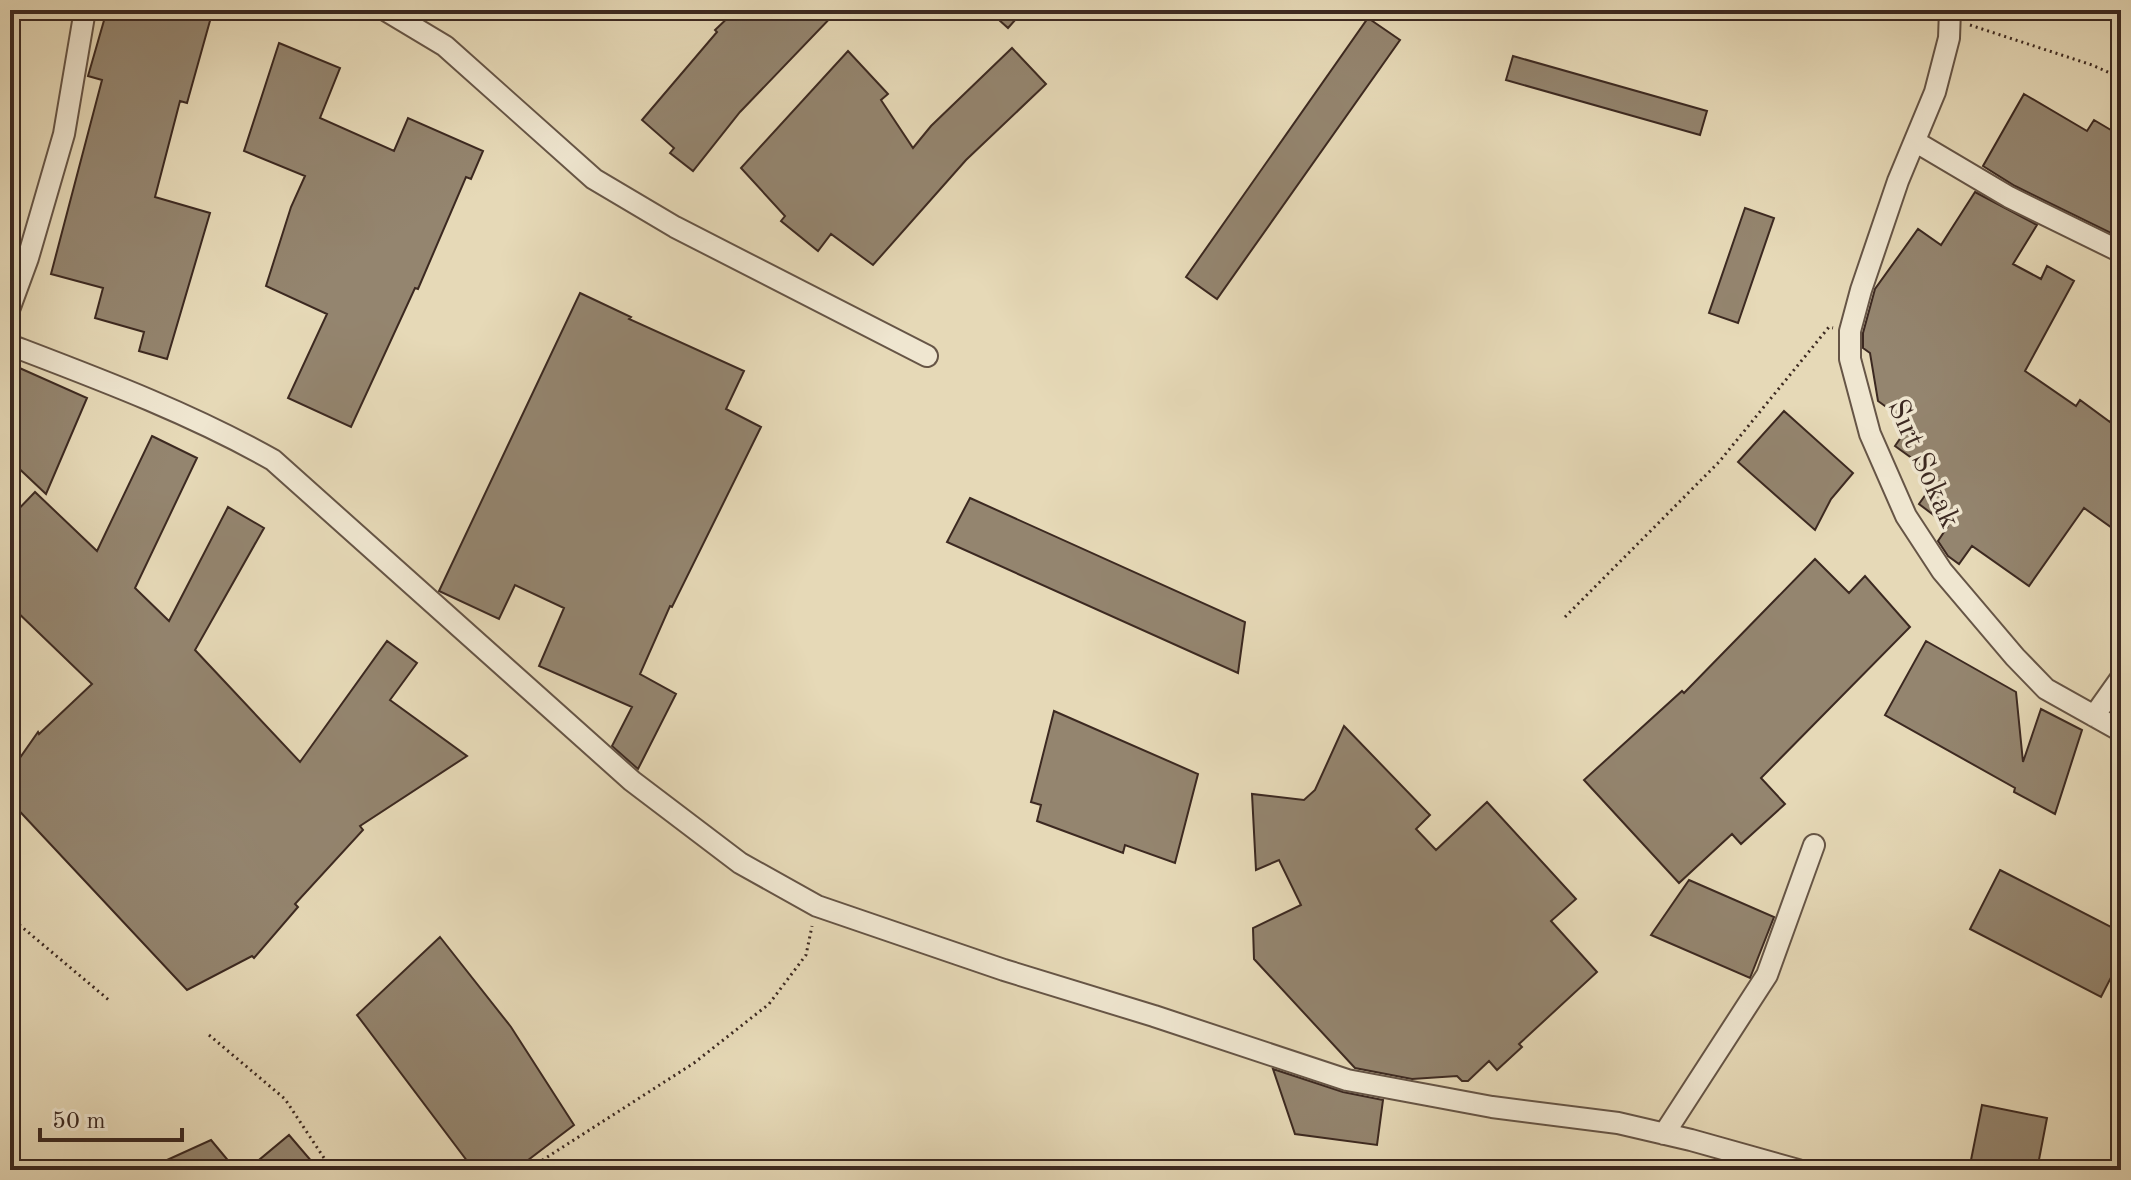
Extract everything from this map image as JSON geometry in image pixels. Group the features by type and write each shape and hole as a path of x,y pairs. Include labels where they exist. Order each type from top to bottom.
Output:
{"street":[{"path":"10,307 28,258 64,134 85,10"},
{"path":"385,10 445,46 594,179 675,227 927,356"},
{"name":"Sırt Sokak","path":"1950,14 1949,38 1935,92 1898,181 1861,290 1850,331 1850,359 1870,434 1906,516 1942,571 2046,689 2121,731"},
{"path":"1916,142 2009,197 2121,252"},
{"path":"10,345 225,434 273,460 632,781 765,880 817,906 1004,970 1347,1080 1492,1107 1618,1123 1664,1134 1738,1162 1798,1170"},
{"path":"2094,716 2121,678"},
{"path":"1664,1134 1767,975 1814,845"}],"path":[{"path":"1950,14 2121,78"},
{"path":"1565,617 1719,462 1829,327 1850,331"},
{"path":"527,1170 694,1063 769,1004 806,955 817,906"},
{"path":"10,917 110,1001"},
{"path":"209,1035 285,1099 332,1170"}],"building":[{"path":"107,10 213,10 187,103 180,101 155,197 210,213 167,359 139,351 144,332 95,318 103,288 51,274 102,80 88,76"},
{"path":"736,10 838,10 740,112 693,171 670,153 674,148 642,120 717,32 715,30"},
{"path":"988,10 1024,10 1008,28"},
{"path":"1368,18 1400,40 1217,299 1186,277"},
{"path":"279,43 340,68 320,118 394,151 408,118 483,151 471,179 466,177 418,289 415,288 351,427 288,398 327,314 266,286 291,207 305,176 244,151"},
{"path":"1012,48 1046,84 966,160 873,265 831,234 818,251 781,221 785,216 741,168 848,51 888,94 881,100 913,148 931,126"},
{"path":"1513,56 1707,111 1700,135 1506,80"},
{"path":"2024,94 2087,131 2094,120 2121,136 2121,238 2015,186 1983,166"},
{"path":"1975,192 2037,225 2013,264 2041,279 2047,266 2074,281 2025,371 2076,406 2080,400 2110,422 2121,404 2121,522 2115,530 2084,508 2029,586 1972,546 1959,564 1948,556 1938,541 1948,526 1919,504 1938,477 1895,446 1910,424 1878,401 1870,353 1863,348 1863,333 1875,289 1918,229 1941,245"},
{"path":"1745,208 1774,218 1738,323 1709,313"},
{"path":"580,293 631,317 629,319 744,371 726,409 761,427 670,606 640,674 676,694 638,769 612,746 632,707 539,666 564,608 515,585 499,619 439,591"},
{"path":"15,366 87,398 46,494 10,460 10,377"},
{"path":"1784,411 1853,473 1831,499 1815,530 1738,462"},
{"path":"152,436 197,458 135,588 169,621 228,507 264,528 195,650 300,762 387,641 417,663 390,700 467,756 360,826 363,830 295,904 298,907 254,958 252,956 187,990 10,801 10,772 38,732 92,684 10,605 10,518 35,492 97,551"},
{"path":"970,498 1245,622 1238,673 947,542"},
{"path":"1815,559 1849,593 1865,576 1910,627 1761,778 1785,804 1741,844 1732,834 1679,883 1584,780 1682,691 1684,693"},
{"path":"1926,641 2016,692 2023,762 2041,709 2082,730 2055,814 1885,715"},
{"path":"1054,711 1198,774 1175,863 1125,845 1123,853 1037,821 1041,805 1031,802"},
{"path":"1344,726 1430,815 1416,829 1436,850 1487,802 1576,899 1551,921 1597,972 1519,1044 1522,1047 1497,1070 1489,1061 1468,1081 1462,1081 1457,1076 1412,1079 1355,1068 1254,959 1253,928 1301,905 1279,860 1256,870 1252,794 1304,800 1315,790"},
{"path":"2000,870 2121,932 2121,958 2101,997 1970,929"},
{"path":"1689,880 1774,917 1750,978 1651,935"},
{"path":"440,937 511,1027 574,1125 515,1170 474,1170 357,1015"},
{"path":"1273,1069 1343,1092 1383,1100 1377,1145 1295,1134"},
{"path":"1982,1105 2047,1118 2037,1170 1969,1170"},
{"path":"289,1135 319,1170 247,1170"},
{"path":"211,1140 236,1170 145,1170"}]}
